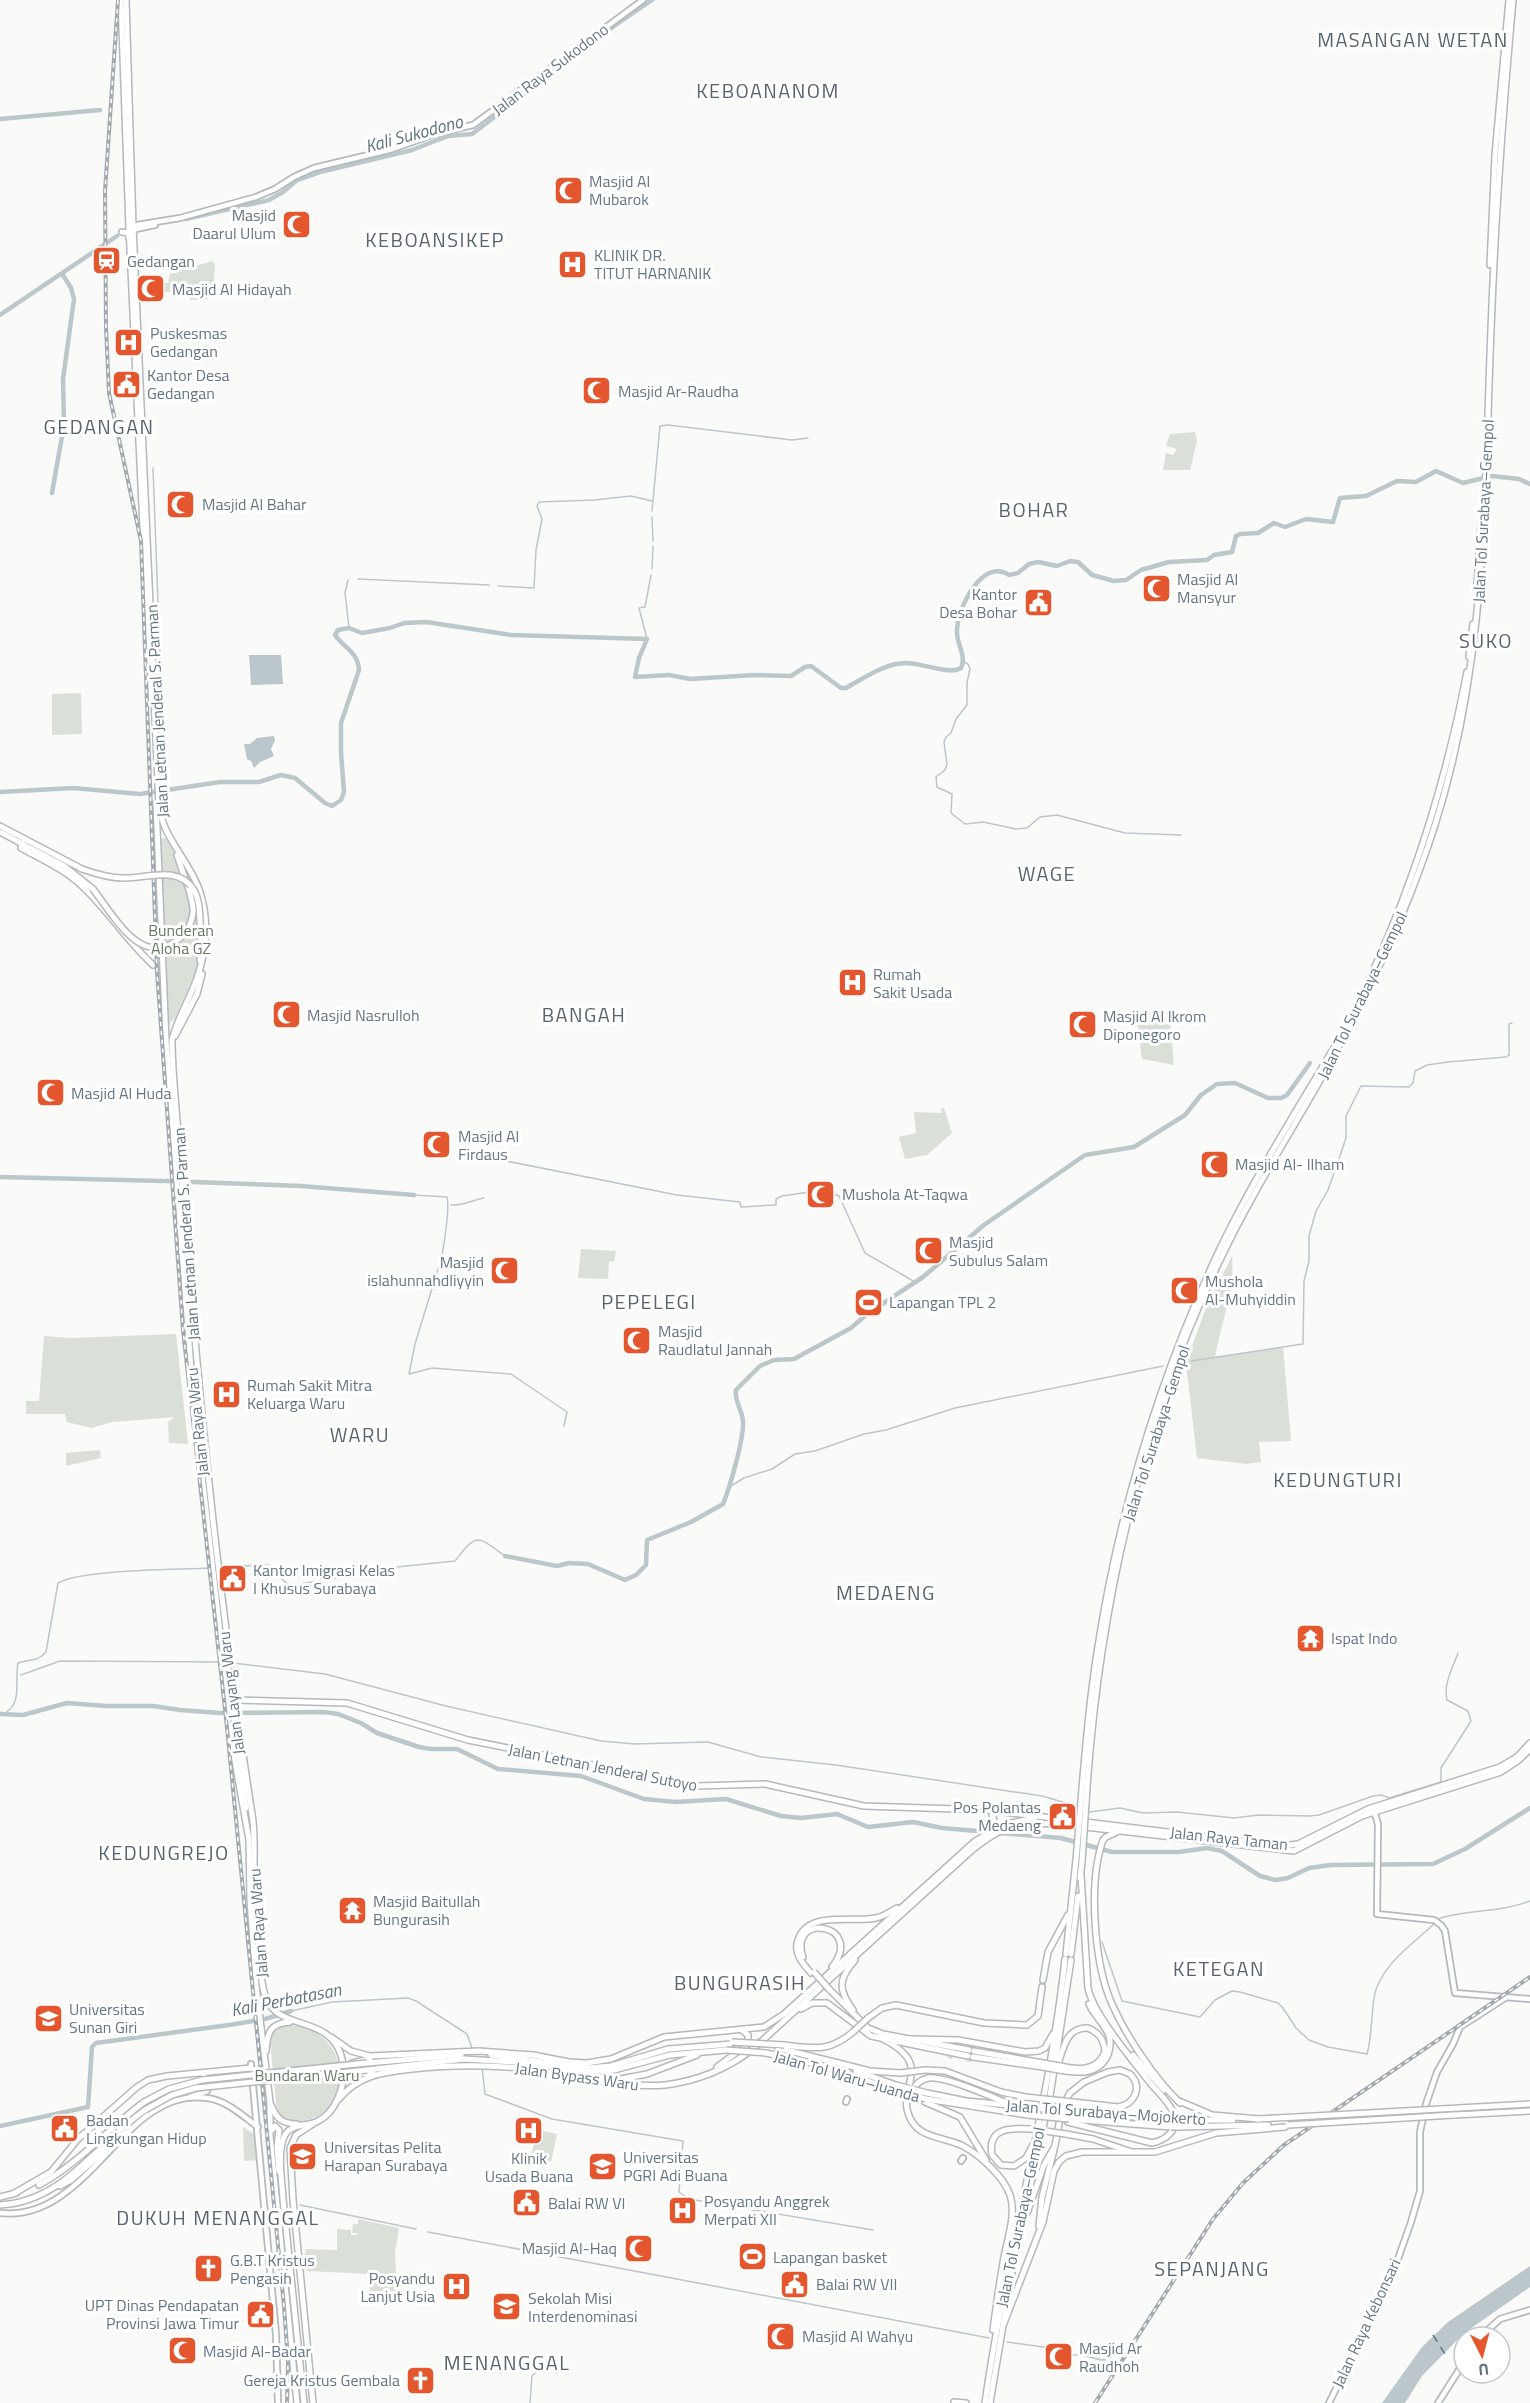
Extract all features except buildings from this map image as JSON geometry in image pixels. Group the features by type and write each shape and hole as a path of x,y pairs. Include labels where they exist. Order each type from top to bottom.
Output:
{"highway":[{"path":"124,0 131,228 143,460"},
{"name":"Jalan Tol Surabaya–Gempol","path":"990,2403 1001,2329 1053,2082 1096,1692 1114,1582 1137,1485 1174,1370 1200,1304 1234,1231 1342,1040 1406,908 1436,820 1460,728 1475,643 1482,566 1495,155 1511,0"},
{"path":"131,228 143,460"},
{"path":"122,232 128,233 130,239"},
{"name":"Jalan Letnan Jenderal S. Parman","path":"143,460 165,1026 170,1039 179,1183"},
{"name":"Jalan Letnan Jenderal S. Parman","path":"157,791 160,815 171,841 194,877 203,903 206,941 203,963 170,1039"},
{"path":"0,825 10,827"},
{"path":"0,825 82,869 109,877 126,879 164,874 189,884 194,890 199,907 201,932 199,972"},
{"path":"0,832 61,870 85,888 141,955 153,965"},
{"path":"24,846 64,866 93,890 139,943 160,948 180,940 187,932 193,911 189,890 171,841 162,837 157,843"},
{"path":"170,1039 180,1029 197,994 203,963"},
{"path":"165,1026 170,1028 177,1023"},
{"name":"Jalan Raya Waru","path":"179,1183 196,1395 213,1552"},
{"name":"Jalan Layang Waru","path":"213,1552 251,1841"},
{"path":"215,1566 229,1707 237,1707 249,1699"},
{"path":"215,1566 237,1707"},
{"path":"234,1689 240,1696 249,1699"},
{"name":"Jalan Letnan Jenderal Sutoyo","path":"249,1699 347,1703 468,1740 689,1785 713,1787 763,1784 864,1806 982,1811 1048,1818"},
{"name":"Jalan Raya Waru","path":"229,1707 234,1756 251,1841 264,1991 271,2008 280,2016 315,2026 326,2034"},
{"name":"Jalan Raya Waru","path":"237,1707 254,1829 251,1841 250,1899 297,2403"},
{"name":"Jalan Raya Taman","path":"1048,1818 1286,1846 1301,1842 1371,1810 1500,1767 1517,1757 1530,1743"},
{"name":"Jalan Raya Taman","path":"1390,1804 1501,1772 1513,1765 1530,1749"},
{"name":"Jalan Raya Taman","path":"1059,1824 1294,1851 1371,1810"},
{"name":"Jalan Letnan Jenderal Sutoyo","path":"982,1811 1059,1824"},
{"path":"991,1833 994,1821 992,1814"},
{"name":"Jalan Bypass Waru","path":"326,2034 351,2051 364,2055 479,2058 533,2055 587,2063 611,2059 664,2037 764,2027 773,2023 978,1840 1016,1823 1048,1818"},
{"name":"Jalan Bypass Waru","path":"338,2103 347,2090 360,2081 383,2073 446,2065 479,2058 509,2066 650,2085 668,2084 703,2076 742,2057 991,1833 1016,1823 1059,1824"},
{"path":"1120,1831 1106,1837 1101,1845 1095,1885 1094,1915 1109,1998 1131,2039 1162,2083 1180,2103"},
{"name":"Jalan Tol Surabaya–Gempol","path":"986,2403 1010,2254 1039,2126 1057,2024 1081,1875 1079,1861"},
{"path":"1069,2118 1152,2143 1165,2139 1173,2130 1174,2117 1170,2108 1094,2007 1089,1995 1081,1907 1081,1875"},
{"path":"813,1972 801,1961 797,1951 797,1941 805,1929 821,1921 877,1918 907,1902"},
{"path":"1042,1980 1048,1952 1065,1923 1072,1905"},
{"path":"824,1978 836,1961 840,1950 838,1937 828,1928 818,1927 810,1930 801,1941 802,1955 813,1972 859,2027"},
{"path":"859,1953 844,1973 842,1991 857,2016 873,2031"},
{"path":"920,2045 951,2056 992,2051 1078,2073 1094,2070 1105,2060 1109,2051 1108,2034 1091,2010 1086,1998 1086,1958"},
{"path":"589,2078 613,2080 643,2076 689,2057 732,2043 826,2048 841,2042 868,2018 886,2006 896,2005 984,2023 1021,2026 1032,2023 1038,2016 1042,1988"},
{"path":"828,1990 860,2022 873,2031 971,2054 1018,2059"},
{"path":"790,2016 812,2003 824,2002 837,2009 872,2036 1011,2063 1043,2065"},
{"path":"266,2062 267,2039 272,2028 282,2022 302,2023"},
{"path":"909,2039 958,2040 1033,2052 1040,2051 1048,2044 1057,2024"},
{"path":"1107,2024 1114,2028 1155,2081 1180,2103 1212,2115 1259,2119"},
{"path":"1053,2082 1063,2049 1070,2035 1082,2028 1088,2028 1099,2034 1104,2052 1098,2063 1085,2069 1059,2068"},
{"path":"703,2076 747,2047 749,2037 741,2029"},
{"path":"304,2403 281,2172 282,2154 286,2132 293,2127 325,2117 338,2103 343,2080 343,2064 340,2055 326,2034"},
{"path":"883,2039 902,2050 909,2060 912,2074 908,2100 909,2116 918,2129 967,2148 989,2167 1007,2188 1012,2206 992,2334 992,2355"},
{"name":"Jalan Tol Waru–Juanda","path":"732,2043 778,2048 832,2062"},
{"path":"587,2063 607,2063 661,2048 702,2045"},
{"name":"Jalan Tol Waru–Juanda","path":"0,2197 38,2185 59,2173 120,2120 144,2102 169,2089 202,2080 367,2063 519,2058 572,2067 597,2068 660,2051 702,2045 766,2053 812,2063 926,2098 1027,2115 1069,2118"},
{"name":"Jalan Tol Waru–Juanda","path":"479,2058 590,2073 614,2070 661,2056 721,2048"},
{"path":"383,2073 354,2074 350,2065 386,2056"},
{"path":"57,2187 110,2137 145,2110 188,2090 429,2061 479,2058"},
{"path":"519,2058 560,2060"},
{"path":"832,2062 877,2073 925,2070 950,2072 1001,2092 1025,2097 1074,2102 1118,2107 1125,2106 1136,2095 1136,2082 1130,2074 1116,2070 1094,2078 1076,2087 1063,2104 1042,2197 1039,2231"},
{"path":"832,2062 896,2088"},
{"path":"14,2194 51,2172 78,2139 141,2084 155,2077 251,2066"},
{"path":"190,2097 204,2093 208,2087 206,2078 194,2073"},
{"path":"908,2100 917,2084 925,2079 934,2078 1014,2106"},
{"path":"926,2098 962,2119 981,2156 1010,2188 1014,2212 1008,2248 1005,2252"},
{"name":"Jalan Tol Surabaya–Mojokerto","path":"926,2098 1028,2107 1069,2118 1174,2123 1530,2104"},
{"path":"270,2102 277,2117 282,2121 293,2124 311,2123"},
{"path":"1001,2329 1039,2231 1054,2172 1059,2162 1066,2156 1082,2152 1163,2150 1216,2133 1287,2126 1530,2111"},
{"path":"311,2123 293,2139 290,2148 313,2403"},
{"path":"1174,2123 1287,2126"},
{"path":"272,2150 272,2128 275,2126 279,2130 278,2163 282,2179"},
{"path":"1039,2126 1029,2152 1020,2163 1007,2166 995,2161 990,2148 995,2135 1009,2128 1031,2129 1066,2134 1093,2139 1123,2149 1146,2152"},
{"path":"0,2205 36,2198 71,2180 126,2132"},
{"path":"1022,2224 1044,2165 1056,2142"},
{"path":"282,2154 291,2171"},
{"path":"281,2172 288,2195 293,2200"},
{"path":"292,2294 302,2310 307,2340"},
{"path":"954,2402 966,2403"}],"main road":[{"name":"Jalan Raya Sukodono","path":"131,228 180,218 268,193 314,168 385,152 438,133 473,125 644,0"},
{"path":"1371,1810 1378,1824 1377,1914 1437,1922 1445,1931 1455,1994 1528,1999"},
{"name":"Jalan Raya Kebonsari","path":"1329,2403 1392,2276 1411,2222 1420,2191 1420,2132 1426,2104 1437,2072 1460,2026 1505,1998"},
{"path":"251,2066 276,2334 278,2403"},
{"path":"0,2212 26,2212 59,2198 110,2151 126,2132 155,2111 190,2097 218,2101 258,2127"},
{"path":"1493,2325 1500,2319 1530,2310"},
{"path":"1438,2403 1452,2381"}],"green space":[{"path":"212,261 215,264 213,292 208,293 208,299 190,300 190,292 159,292 160,283 168,283 170,274"},
{"path":"1195,432 1197,441 1190,470 1163,470 1166,453 1173,455 1177,449 1166,446 1170,434"},
{"path":"81,693 82,734 52,735 52,694"},
{"name":"Bunderan Aloha GZ","path":"163,838 168,839 195,898 199,918 199,962 175,1018 168,1025 160,841"},
{"path":"1169,1013 1174,1065 1142,1059 1136,1014"},
{"path":"941,1108 944,1108 952,1133 927,1155 905,1159 899,1137 916,1133 914,1112 942,1113"},
{"path":"581,1249 616,1251 614,1262 609,1261 608,1279 578,1278"},
{"path":"1232,1256 1230,1294 1215,1357 1283,1347 1291,1441 1259,1442 1261,1462 1247,1464 1197,1458 1186,1363 1206,1308"},
{"path":"176,1334 188,1444 169,1443 168,1422 174,1417 113,1422 91,1428 67,1422 65,1414 26,1414 26,1401 39,1401 44,1336 71,1338"},
{"path":"100,1450 101,1458 66,1466 66,1453"},
{"name":"Bundaran Waru","path":"282,2026 304,2027 322,2036 333,2051 340,2068 340,2086 333,2102 321,2115 294,2121 282,2117 277,2112 270,2042 273,2031"},
{"path":"243,2127 255,2135 259,2160 244,2161"},
{"path":"537,2130 557,2134 551,2162 531,2157"},
{"path":"358,2219 399,2228 395,2252 397,2293 370,2294 370,2274 307,2271 304,2257 306,2249 337,2250 337,2229 351,2230 351,2235 357,2235 357,2233 352,2233 353,2224 358,2224"}],"shaded area":[{"path":"249,655 281,655 283,684 251,685"},
{"path":"274,736 275,740 271,749 274,756 260,762 254,768 251,761 247,759 244,744 250,744 257,738"},
{"path":"1530,2266 1530,2287 1476,2325 1452,2325 1452,2345 1422,2376 1405,2403 1382,2403 1422,2347 1448,2322"}],"waterway":[{"name":"Kali Sukodono","path":"186,219 269,200 297,180 320,172 412,150 448,136 472,134 614,26 652,0"},
{"path":"0,119 100,110"},
{"path":"0,315 117,236"},
{"path":"52,493 64,425 63,379 74,299 71,288 63,275"},
{"path":"652,511 660,426 668,425 792,440 808,438"},
{"path":"153,468 165,790"},
{"path":"0,792 73,788 140,794 220,782 259,782 281,775 295,778 325,803 332,806 341,800 344,792 341,723 359,670 353,654 335,635 338,630 349,628 362,633 404,623 426,622 511,635 647,639 639,658 635,677 669,675 690,679 755,675 791,676 811,666 841,688 846,688 875,672 898,664 906,663 950,670 961,668 963,659 957,631 961,610 973,588 989,573 999,571 1009,575 1018,573 1029,564 1038,562 1057,566 1070,561 1078,562 1092,575 1114,581 1126,580 1141,570 1169,562 1207,560 1214,555 1232,552 1236,536 1258,533 1274,523 1285,527 1306,519 1333,522 1340,498 1366,496 1397,481 1416,482 1436,471 1463,483 1492,476 1519,479 1530,484"},
{"path":"498,586 534,588 536,550 542,519 537,506 539,502 631,496 652,501"},
{"path":"652,517 653,541"},
{"path":"652,569 653,546"},
{"path":"647,639 639,608 645,607 651,575"},
{"path":"358,579 489,585"},
{"path":"348,580 345,593 349,628"},
{"path":"964,662 970,669 967,683 967,705 956,719 951,733 946,737 944,742 947,764 945,770 936,777 937,787 952,794 951,813 965,824 983,822 1016,829 1027,828 1040,817 1057,815 1125,833 1181,835"},
{"path":"1191,1361 1303,1344 1304,1281 1309,1261 1309,1236 1316,1211 1328,1190 1346,1138 1346,1116 1361,1086 1409,1087 1413,1083 1415,1071 1427,1065 1506,1057 1509,1055 1509,1024 1512,1023"},
{"path":"505,1556 557,1566 569,1563 588,1564 625,1580 636,1575 646,1565 647,1540 691,1522 723,1504 736,1463 743,1429 736,1390 760,1366 774,1360 794,1359 851,1328 867,1314 923,1277 984,1225 1085,1155 1134,1147 1185,1115 1201,1095 1217,1084 1235,1083 1268,1098 1281,1098 1287,1095 1310,1063"},
{"path":"496,1159 677,1195 740,1202 741,1207 776,1205 776,1199 782,1196 823,1190 839,1196 865,1253 915,1282"},
{"path":"0,1177 163,1181"},
{"path":"166,1181 301,1186 414,1195"},
{"path":"414,1195 447,1197 448,1211 440,1263 415,1344 409,1374 432,1368 511,1374 567,1412 564,1426"},
{"path":"451,1205 460,1205 484,1198"},
{"path":"729,1487 744,1478 772,1469 795,1454 815,1451 864,1434 886,1430 955,1408 1163,1366"},
{"path":"222,1567 268,1565 286,1583 294,1585 361,1574 377,1569 455,1561 468,1545 477,1540 488,1544 505,1556"},
{"path":"2,1715 9,1710 16,1699 18,1663 37,1659 46,1652 58,1583 87,1575 211,1568"},
{"path":"1089,1812 1120,1808 1143,1813 1177,1812 1234,1818 1259,1815 1309,1816 1319,1815 1373,1796 1382,1795 1389,1798 1441,1782 1441,1768 1471,1721 1468,1711 1447,1700 1447,1682 1458,1653"},
{"path":"21,1675 60,1661 222,1662"},
{"path":"233,1663 325,1674 446,1706 601,1741 635,1744 708,1742 761,1757 836,1765 1042,1796 1073,1805 1075,1811 1078,1811"},
{"path":"0,1714 23,1715 67,1703 153,1706 220,1713 324,1712 338,1714 361,1723 377,1733 419,1747 457,1749 498,1769 581,1776 644,1799 676,1802 726,1799 781,1816 801,1818 837,1814 868,1827 913,1822 942,1828 1061,1838 1112,1852 1179,1852 1207,1848 1222,1851 1260,1876 1275,1880 1288,1878 1309,1868 1331,1865 1433,1864 1465,1849 1530,1808"},
{"path":"1438,1920 1451,1915 1508,1907 1530,1901"},
{"path":"1102,1942 1122,2001 1200,2017 1215,2000 1232,1991 1240,1992 1278,2003 1296,2028 1309,2040 1328,2047 1367,2054 1377,1986 1398,1956 1435,1923"},
{"name":"Kali Perbatasan","path":"291,2011 332,2002 408,1998 467,2034 472,2048"},
{"name":"Kali Perbatasan","path":"0,2126 88,2107 92,2047 96,2043 229,2025 265,2019 291,2011"},
{"name":"Kali Perbatasan","path":"482,2067 485,2094 552,2119 683,2141 679,2192 689,2199 873,2230"},
{"path":"300,2205 416,2229"},
{"path":"287,2212 290,2246"},
{"path":"428,2232 989,2338"},
{"path":"1007,2342 1051,2348 1071,2355 1082,2355 1101,2360 1113,2359 1125,2365"},
{"path":"530,2403 532,2376 546,2363"}],"ferry route":[{"path":"1433,2335 1445,2354"}],"tunnel":[{"path":"969,2047 975,2048"},
{"path":"989,2050 994,2051"},
{"path":"948,2055 953,2057"},
{"path":"967,2059 973,2060"}],"railway":[{"path":"118,0 105,191 109,393 141,541 157,972 183,1330 226,1718 284,2306 288,2362 287,2403"},
{"path":"1095,2403 1213,2219 1243,2183 1284,2145 1530,1977"}],"place":[{"name":"Masjid Al Mubarok","path":"568,190"},
{"name":"Masjid Daarul Ulum","path":"297,224"},
{"name":"Gedangan","path":"106,261"},
{"name":"KLINIK DR. TITUT HARNANIK","path":"573,264"},
{"name":"Masjid Al Hidayah","path":"151,289"},
{"name":"Puskesmas Gedangan","path":"129,342"},
{"name":"Kantor Desa Gedangan","path":"126,384"},
{"name":"Masjid Ar-Raudha","path":"597,391"},
{"name":"Masjid Al Bahar","path":"181,504"},
{"name":"Masjid Al Mansyur","path":"1156,588"},
{"name":"Kantor Desa Bohar","path":"1038,603"},
{"name":"Rumah Sakit Usada","path":"852,983"},
{"name":"Masjid Nasrulloh","path":"286,1015"},
{"name":"Masjid Al Ikrom Diponegoro","path":"1082,1025"},
{"name":"Masjid Al Huda","path":"50,1093"},
{"name":"Masjid Al Firdaus","path":"437,1145"},
{"name":"Masjid Al- Ilham","path":"1214,1164"},
{"name":"Mushola At-Taqwa","path":"821,1194"},
{"name":"Masjid Subulus Salam","path":"928,1251"},
{"name":"Masjid islahunnahdliyyin","path":"505,1271"},
{"name":"Mushola Al-Muhyiddin","path":"1184,1290"},
{"name":"Lapangan TPL 2","path":"868,1302"},
{"name":"Masjid Raudlatul Jannah","path":"637,1340"},
{"name":"Rumah Sakit Mitra Keluarga Waru","path":"226,1394"},
{"name":"Kantor Imigrasi Kelas I Khusus Surabaya","path":"232,1579"},
{"name":"Ispat Indo","path":"1310,1638"},
{"name":"Pos Polantas Medaeng","path":"1062,1816"},
{"name":"Masjid Baitullah Bungurasih","path":"352,1910"},
{"name":"Universitas Sunan Giri","path":"48,2018"},
{"name":"Badan Lingkungan Hidup","path":"65,2129"},
{"name":"Klinik Usada Buana","path":"529,2130"},
{"name":"Universitas Pelita Harapan Surabaya","path":"303,2156"},
{"name":"Universitas PGRI Adi Buana","path":"602,2166"},
{"name":"Balai RW VI","path":"527,2203"},
{"name":"Posyandu Anggrek Merpati XII","path":"683,2210"},
{"name":"Masjid Al-Haq","path":"638,2248"},
{"name":"Lapangan basket","path":"752,2257"},
{"name":"G.B.T Kristus Pengasih","path":"209,2269"},
{"name":"Balai RW VII","path":"795,2284"},
{"name":"Posyandu Lanjut Usia","path":"456,2287"},
{"name":"Sekolah Misi Interdenominasi","path":"507,2307"},
{"name":"UPT Dinas Pendapatan Provinsi Jawa Timur","path":"260,2314"},
{"name":"Masjid Al Wahyu","path":"781,2336"},
{"name":"Masjid Al-Badar","path":"182,2351"},
{"name":"Masjid Ar Raudhoh","path":"1058,2357"},
{"name":"Gereja Kristus Gembala","path":"421,2380"}],"district":[{"name":"MASANGAN WETAN","path":"1413,40"},
{"name":"KEBOANANOM","path":"768,91"},
{"name":"KEBOANSIKEP","path":"435,240"},
{"name":"GEDANGAN","path":"99,427"},
{"name":"BOHAR","path":"1034,510"},
{"name":"SUKO","path":"1486,641"},
{"name":"WAGE","path":"1047,874"},
{"name":"BANGAH","path":"584,1015"},
{"name":"PEPELEGI","path":"649,1302"},
{"name":"WARU","path":"360,1435"},
{"name":"KEDUNGTURI","path":"1338,1480"},
{"name":"MEDAENG","path":"886,1593"},
{"name":"KEDUNGREJO","path":"164,1853"},
{"name":"KETEGAN","path":"1219,1969"},
{"name":"BUNGURASIH","path":"740,1983"},
{"name":"DUKUH MENANGGAL","path":"218,2218"},
{"name":"SEPANJANG","path":"1212,2269"},
{"name":"MENANGGAL","path":"507,2363"}]}
